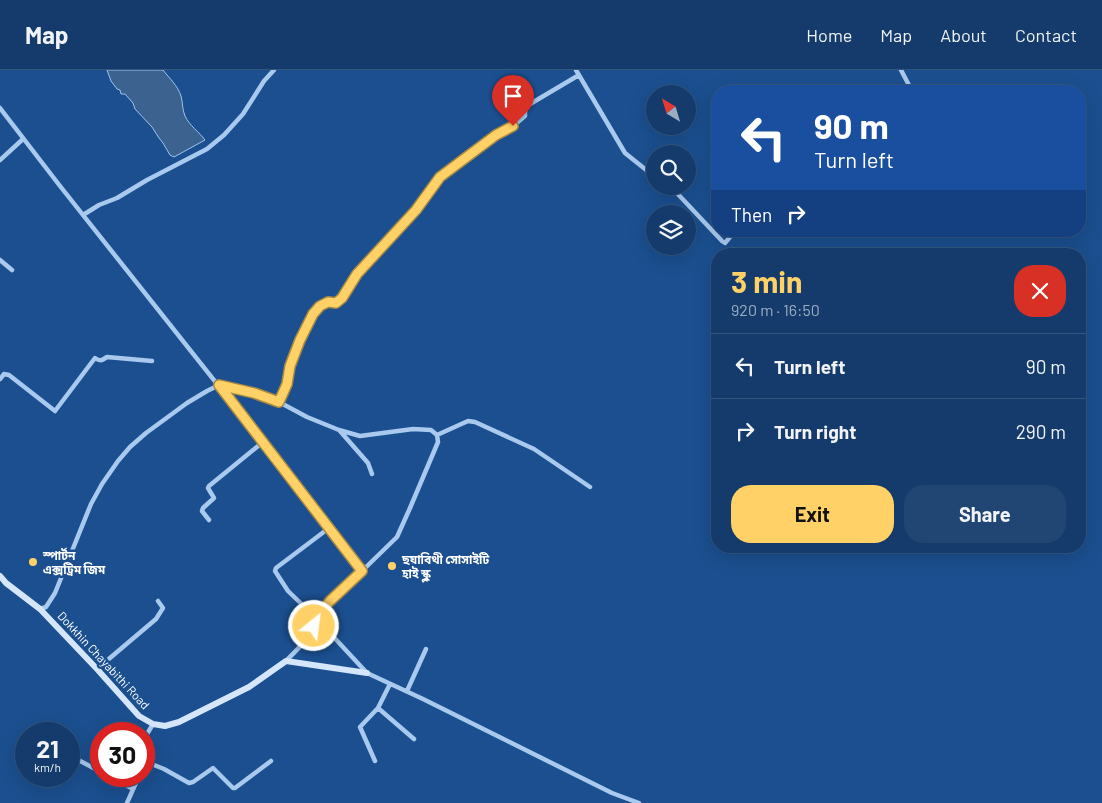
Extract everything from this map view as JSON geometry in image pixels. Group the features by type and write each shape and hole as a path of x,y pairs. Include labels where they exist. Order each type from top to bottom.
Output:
{"main road":[{"name":"Dokkhin Chayabithi Road","path":"0,576 6,583 40,609 139,716 150,722"},
{"path":"0,588 6,583"},
{"name":"Dokkhin Chayabithi Road","path":"155,724 165,726 179,722 249,687 286,661"},
{"path":"286,661 367,673"}],"street":[{"path":"83,215 208,149 243,114 264,81 274,70"},
{"path":"901,70 909,85"},
{"path":"279,402 287,384 290,366 300,340 313,314 320,306 328,302 336,303 342,298 357,274 416,210 440,177 496,135 521,120 525,116 525,108 577,72 625,153 646,170"},
{"path":"0,108 219,385 362,571"},
{"path":"0,160 23,139"},
{"path":"679,195 711,229"},
{"path":"718,237 725,242 730,237"},
{"path":"0,260 12,270"},
{"path":"0,378 4,374 9,375 55,411 94,358 100,360 104,360 107,357 152,361"},
{"path":"40,609 46,607 60,583 91,504 118,461 146,433 187,403 219,385 254,393 279,402 307,417 360,436 431,430 437,435 438,442 397,537 330,601 316,618 311,633 286,661"},
{"path":"437,435 468,421 475,422 534,449 590,487"},
{"path":"339,430 368,463 372,474"},
{"path":"209,520 202,511 214,498 208,488 209,486 263,442"},
{"path":"330,528 276,568 275,571 288,591 367,673 612,793 639,803"},
{"path":"97,669 156,619 163,608 158,601"},
{"path":"406,691 426,649"},
{"path":"375,761 360,727 378,708 390,684"},
{"path":"378,708 414,739"},
{"path":"155,765 189,783 213,768 235,788 271,761"},
{"path":"128,787 133,790"},
{"path":"127,803 134,787"}],"water":[{"path":"107,70 163,70 180,92 187,119 205,140 174,157 170,155 152,127 135,109 133,103 125,94 121,94 120,90 111,81"}],"place":[{"name":"স্পার্টন এক্সট্রিম জিম","path":"33,562"},
{"name":"ছয়াবিথী সোসাইটি হাই স্কুল","path":"392,566"}],"route":[{"path":"314,626 316,618 330,601 362,571 219,385 254,393 279,402 287,384 290,366 300,340 313,314 320,306 328,302 339,302 357,274 416,210 440,177 496,135 513,126"}]}
